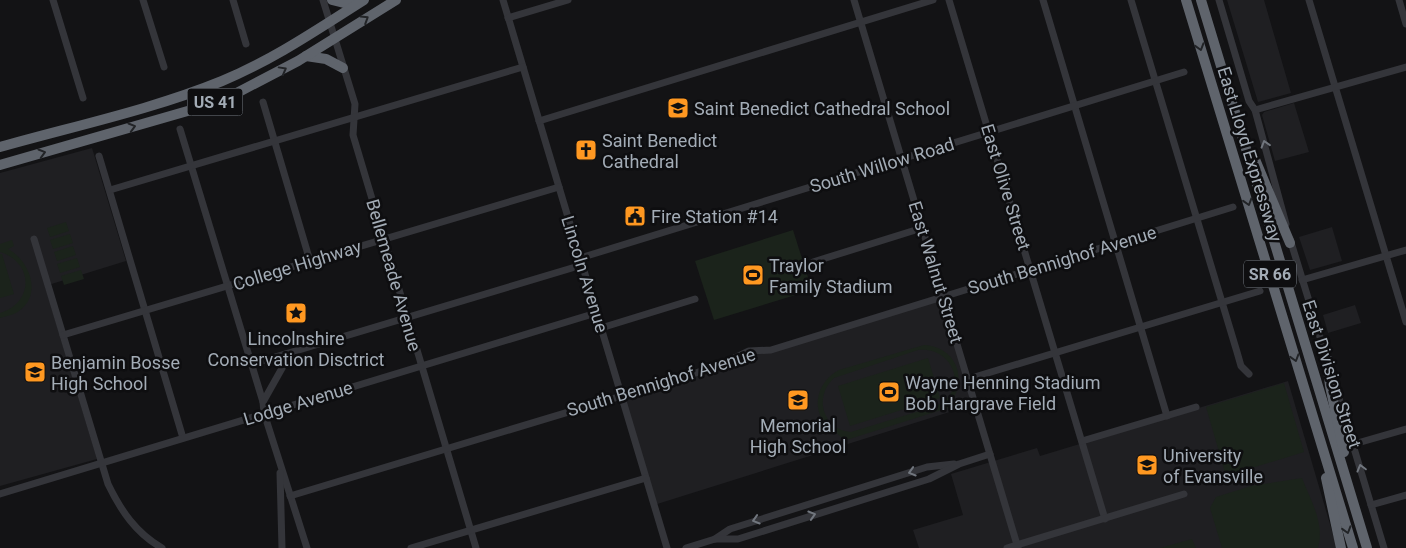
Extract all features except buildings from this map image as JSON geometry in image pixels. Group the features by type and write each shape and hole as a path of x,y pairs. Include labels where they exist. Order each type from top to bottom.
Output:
{"highway":[{"path":"332,0 344,3 364,0"},
{"name":"US 41","path":"0,147 182,95 223,80 273,56 364,0"},
{"name":"US 41","path":"0,165 209,104 262,81 396,0"},
{"name":"East Lloyd Expressway","path":"1186,0 1353,548"},
{"name":"East Lloyd Expressway","path":"1201,0 1367,548"},
{"path":"306,56 326,58 343,68"},
{"path":"80,124 86,125 90,130 90,137 85,140"},
{"path":"1242,134 1258,165 1290,244"},
{"path":"1327,359 1330,386 1343,444 1350,493"},
{"path":"1314,421 1341,548"}],"street":[{"path":"53,0 82,98"},
{"path":"143,0 164,68"},
{"path":"233,0 246,44"},
{"name":"Bellemeade Avenue","path":"323,0 354,104 354,135 383,239 476,548"},
{"name":"Lincoln Avenue","path":"503,0 667,548"},
{"path":"508,18 568,0"},
{"name":"East Walnut Street","path":"854,0 1018,547"},
{"path":"539,121 933,0"},
{"name":"East Olive Street","path":"949,0 1105,519"},
{"path":"1043,0 1167,416"},
{"path":"1131,0 1241,366 1249,374"},
{"name":"East Division Street","path":"1218,0 1249,101 1255,110 1273,170 1290,244 1354,444 1384,548"},
{"path":"1309,0 1406,322"},
{"path":"1399,0 1406,24"},
{"path":"110,190 522,67"},
{"path":"1255,110 1406,67"},
{"name":"South Willow Road","path":"252,364 407,318 902,159 1184,72"},
{"path":"263,102 310,261"},
{"path":"180,129 252,364 263,402 264,413 307,548"},
{"path":"99,156 183,438"},
{"name":"College Highway","path":"63,335 559,187"},
{"name":"South Bennighof Avenue","path":"290,496 621,396 722,364 749,351 771,350 1233,207"},
{"path":"813,262 922,228"},
{"path":"34,239 108,484 128,518 144,536 162,548"},
{"path":"1302,280 1406,250"},
{"path":"968,379 1260,291"},
{"path":"601,328 695,299"},
{"name":"Lodge Avenue","path":"0,494 596,313"},
{"path":"263,402 290,354"},
{"path":"1082,441 1196,407"},
{"path":"1354,444 1406,429"},
{"path":"686,548 715,539 738,539 929,479 959,464 990,454"},
{"path":"715,539 730,528 927,467 959,464"},
{"path":"280,465 282,548"},
{"path":"411,548 646,478"},
{"path":"1007,548 1018,547 1184,494"},
{"path":"1371,505 1406,496"}],"shaded area":[{"path":"1227,0 1264,0 1291,93 1258,102"},
{"path":"1294,103 1309,152 1275,161 1262,115 1264,112"},
{"name":"Benjamin Bosse High School","path":"92,148 126,261 45,286 97,459 0,486 0,173"},
{"path":"66,222 69,231 50,237 47,228"},
{"path":"1332,227 1342,261 1310,270 1299,237"},
{"name":"Traylor Family Stadium","path":"793,230 812,290 714,320 695,261"},
{"path":"70,234 73,243 53,249 50,240"},
{"path":"12,240 14,246 8,249 22,261 27,269 32,287 26,304 19,311 0,318 0,313 11,308 19,301 24,292 26,282 19,264 11,257 0,252 0,244"},
{"path":"73,246 76,255 57,261 54,252"},
{"path":"0,254 2,254 14,294 0,298"},
{"path":"77,258 80,267 60,273 57,264"},
{"path":"81,270 84,279 64,285 61,276"},
{"name":"Memorial High School","path":"943,296 975,404 654,505 621,396"},
{"path":"1355,305 1361,323 1328,333 1323,315"},
{"path":"924,345 934,347 943,351 955,364 959,382 952,401 955,400 957,405 843,441 822,419 818,403 821,388 839,370","holes":["918,350 931,351 941,355 948,362 953,371 955,381 953,390 946,399 936,406 851,432 841,430 828,419 824,411 824,394 834,378"]},
{"name":"Wayne Henning Stadium Bob Hargrave Field","path":"928,358 940,398 850,426 838,386"},
{"name":"University of Evansville","path":"1288,381 1337,548 919,548 913,530 963,515 951,474 1037,448 1040,456"},
{"path":"1284,383 1304,452 1226,476 1206,407"},
{"path":"1302,478 1318,521 1320,539 1318,548 1222,548 1210,508 1216,497 1251,486"},
{"path":"1192,539 1196,548 1160,548"}],"place":[{"name":"Saint Benedict Cathedral School","path":"678,108"},
{"name":"Saint Benedict Cathedral","path":"586,150"},
{"name":"Fire Station #14","path":"635,216"},
{"name":"Traylor Family Stadium","path":"753,275"},
{"name":"Lincolnshire Conservation Disctrict","path":"296,313"},
{"name":"Benjamin Bosse High School","path":"35,372"},
{"name":"Wayne Henning Stadium Bob Hargrave Field","path":"889,392"},
{"name":"Memorial High School","path":"798,400"},
{"name":"University of Evansville","path":"1147,465"}]}
